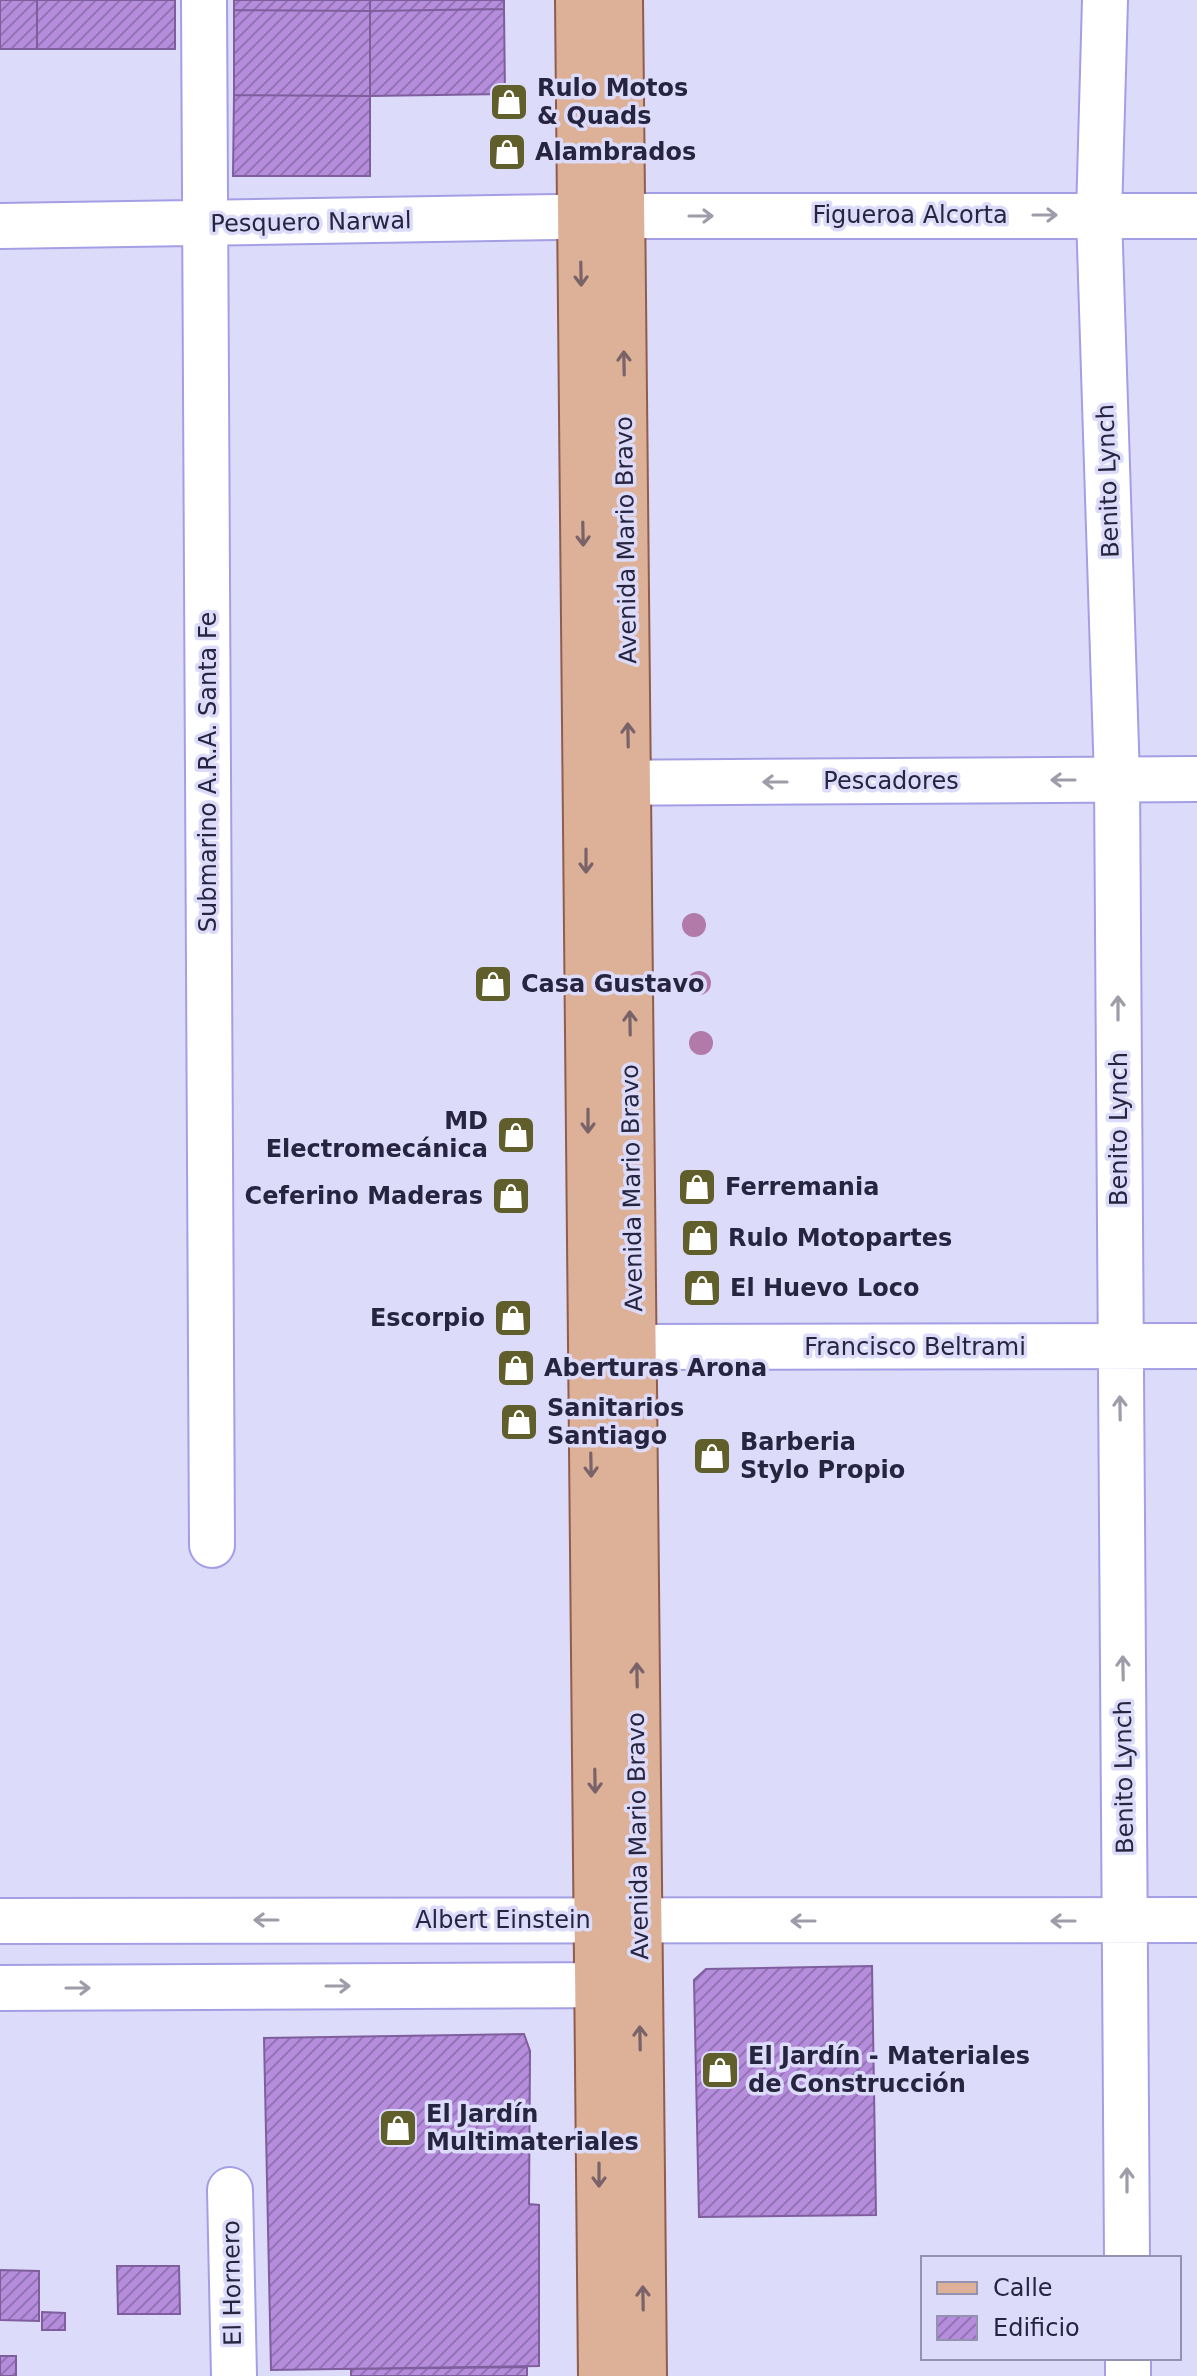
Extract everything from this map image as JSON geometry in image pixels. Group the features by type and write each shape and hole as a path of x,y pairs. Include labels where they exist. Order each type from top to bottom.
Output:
{"main road":[{"name":"Avenida Mario Bravo","path":"578,0 601,2376"},
{"name":"Avenida Mario Bravo","path":"620,0 644,2376"}],"street":[{"name":"Submarino A.R.A. Santa Fe","path":"204,0 212,1545"},
{"name":"Benito Lynch","path":"1105,0 1099,215 1117,779 1127,2256"},
{"name":"Pesquero Narwal","path":"0,226 623,216"},
{"name":"Figueroa Alcorta","path":"623,216 1197,216"},
{"name":"Pescadores","path":"585,783 1197,779"},
{"name":"Francisco Beltrami","path":"633,1347 1197,1346"},
{"name":"Albert Einstein","path":"0,1921 1197,1920"},
{"path":"0,1988 640,1985"},
{"name":"El Hornero","path":"230,2190 234,2376"}],"building":[{"path":"0,0 37,0 37,49 0,49"},
{"path":"37,0 175,0 175,49 37,49"},
{"path":"234,0 370,0 370,11 234,10"},
{"path":"370,0 504,0 504,9 370,11"},
{"path":"504,9 505,94 370,96 370,11"},
{"path":"234,10 370,11 370,96 234,95"},
{"path":"234,95 370,96 370,176 233,176"},
{"path":"872,1966 876,2215 699,2217 694,1980 706,1969"},
{"name":"El Jardín Multimateriales","path":"524,2034 530,2051 529,2204 539,2205 539,2366 271,2370 264,2038"},
{"path":"117,2266 179,2266 180,2314 118,2314"},
{"path":"0,2270 39,2271 39,2321 0,2320"},
{"path":"42,2312 65,2313 65,2330 42,2330"},
{"path":"0,2356 16,2356 16,2376 0,2376"},
{"path":"527,2367 527,2376 351,2376 351,2369"}],"place":[{"name":"Rulo Motos & Quads","path":"509,102"},
{"name":"Alambrados","path":"507,152"},
{"name":"Casa Gustavo","path":"493,984"},
{"name":"MD Electromecánica","path":"516,1135"},
{"name":"Ferremania","path":"697,1187"},
{"name":"Ceferino Maderas","path":"511,1196"},
{"name":"Rulo Motopartes","path":"700,1238"},
{"name":"El Huevo Loco","path":"702,1288"},
{"name":"Escorpio","path":"513,1318"},
{"name":"Aberturas Arona","path":"516,1368"},
{"name":"Sanitarios Santiago","path":"519,1422"},
{"name":"Barberia Stylo Propio","path":"712,1456"},
{"name":"El Jardín - Materiales de Construcción","path":"720,2070"},
{"name":"El Jardín Multimateriales","path":"398,2128"}]}
